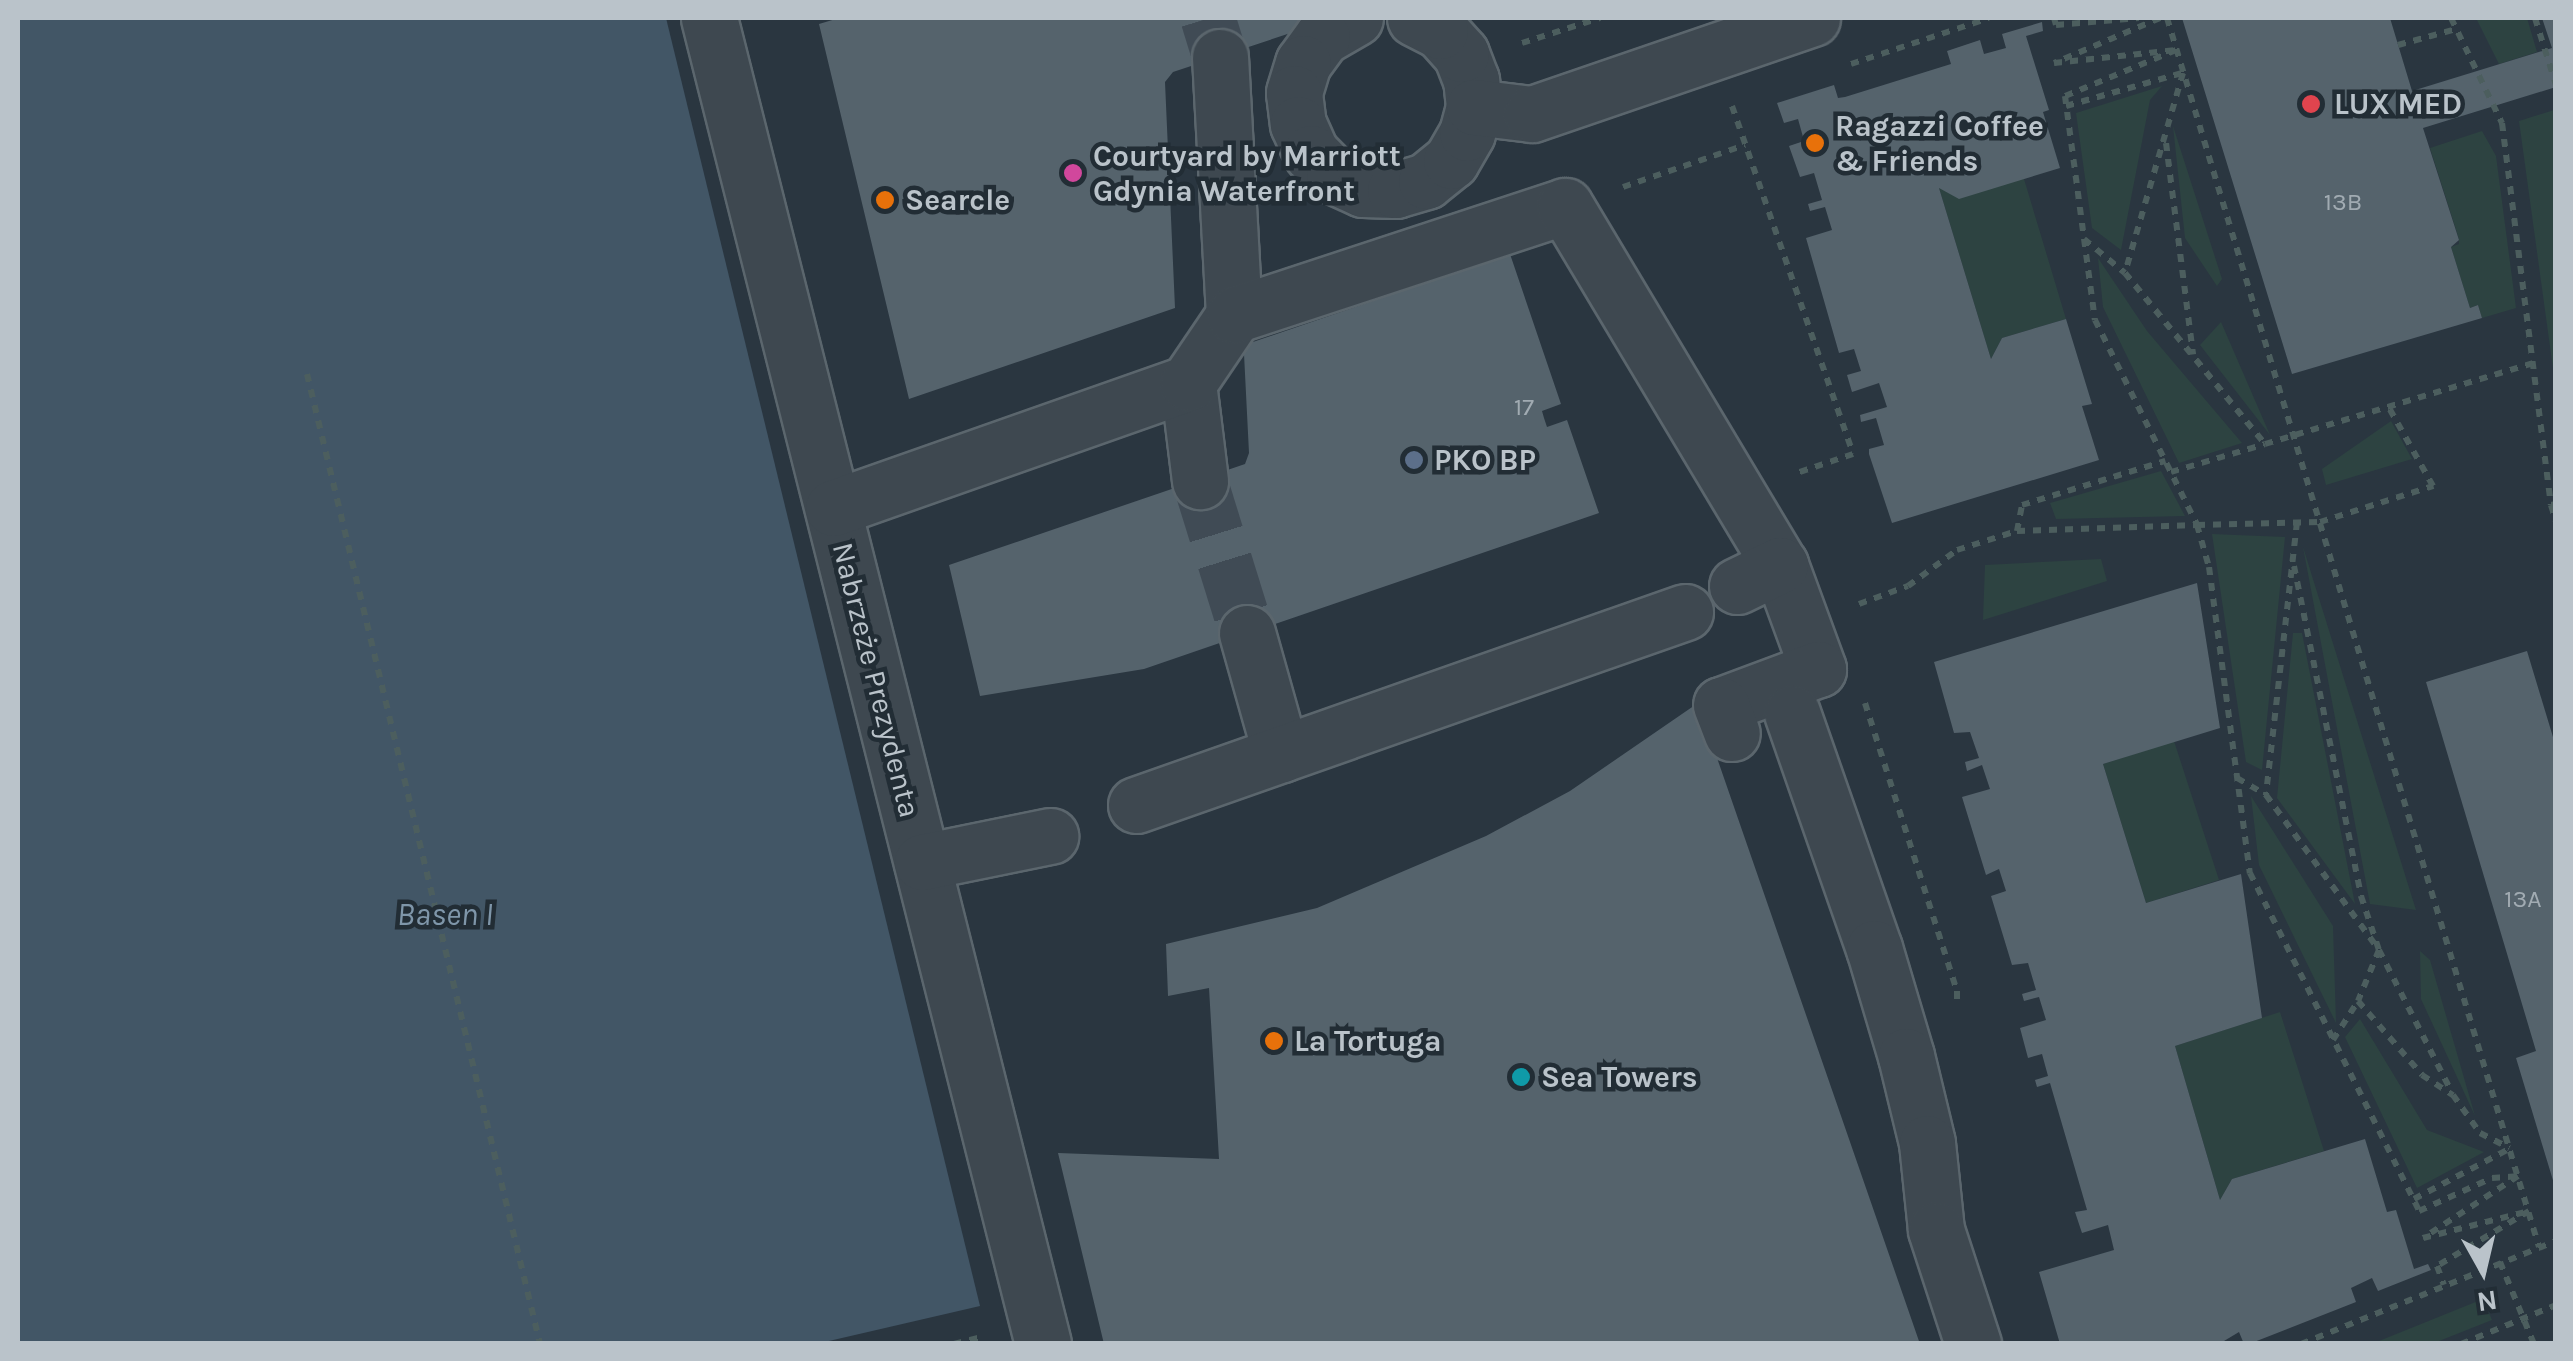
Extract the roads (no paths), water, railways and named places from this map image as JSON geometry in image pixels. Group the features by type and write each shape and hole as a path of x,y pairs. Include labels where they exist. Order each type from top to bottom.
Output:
{"street":[{"name":"Nabrzeże Prezydenta","path":"709,18 1044,1344"},
{"path":"1355,18 1322,37 1303,63 1294,93 1298,124 1311,153 1334,176 1363,188 1396,190 1426,181 1451,161 1467,134 1474,107 1471,80 1484,40 1440,31 1416,18"},
{"path":"1474,107 1510,115 1532,114 1812,18"},
{"path":"1220,58 1234,316"},
{"path":"833,508 1188,382 1234,316 1565,206 1739,494 1758,575 1818,669 1721,705 1732,733"},
{"path":"1188,382 1200,481"},
{"path":"1136,805 1685,612"},
{"path":"1247,633 1281,754"},
{"path":"1792,713 1874,948 1906,1056 1926,1143 1936,1230 1973,1344"},
{"path":"922,862 1050,836"}],"water":[{"name":"Basen I","path":"18,18 666,18 980,1306 816,1344 18,1343"}],"tunnel":[{"path":"1208,18 1220,57"},
{"path":"1200,481 1247,633"}],"place":[{"name":"LUX MED","path":"2311,104"},
{"name":"Ragazzi Coffee & Friends","path":"1815,143"},
{"name":"Courtyard by Marriott Gdynia Waterfront","path":"1073,173"},
{"name":"Searcle","path":"885,200"},
{"name":"PKO BP","path":"1414,460"},
{"name":"La Tortuga","path":"1274,1041"},
{"name":"Sea Towers","path":"1521,1077"}]}
